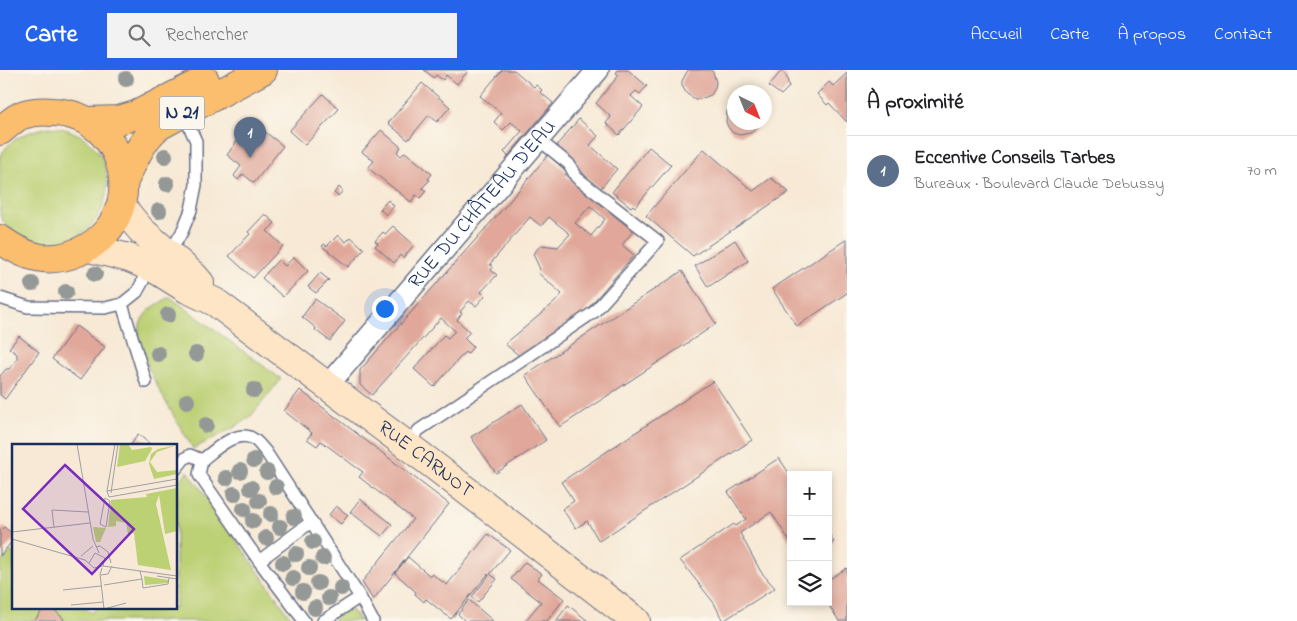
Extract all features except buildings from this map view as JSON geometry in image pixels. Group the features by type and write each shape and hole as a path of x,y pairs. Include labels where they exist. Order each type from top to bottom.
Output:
{"main road":[{"name":"N 21","path":"88,121 119,120 136,115 224,70"},
{"name":"N 21","path":"122,193 142,145 149,134 159,126 263,70"},
{"path":"0,239 17,252 41,258 66,257 89,248 103,236 114,222 122,193 119,157 106,137 88,121 64,112 39,111 7,119"},
{"name":"RUE CARNOT","path":"122,193 141,230 193,275 214,302"},
{"name":"RUE CARNOT","path":"89,248 129,258 144,264 187,290 214,302 406,445 636,621"}],"street":[{"name":"RUE DU CHÂTEAU D'EAU","path":"327,386 540,140 598,70"}],"lane":[{"path":"169,254 182,232 191,210 196,185 196,141 183,113"},
{"path":"406,445 419,430 594,312 658,241 576,177 569,164 540,140"},
{"path":"0,298 28,307 106,308 122,304 137,292 142,281 144,264"},
{"path":"122,304 146,382"},
{"path":"304,621 259,561 199,475 202,460 224,443 239,436 246,436 255,440 266,452 360,597 373,621"},
{"path":"178,466 190,455 202,460"},
{"path":"259,561 311,522"},
{"path":"323,621 360,597"}],"green space":[{"path":"49,127 68,130 90,143 103,161 107,183 104,204 93,223 76,237 54,243 23,237 7,226 0,214 0,157 9,144 21,136"},
{"path":"170,297 281,379 251,416 235,427 193,449 158,388 143,353 139,337 140,325 145,315 152,308"},
{"path":"188,471 293,621 0,621 0,565 11,551 12,608 85,608 92,613 96,608 178,608 178,482"},
{"path":"345,609 352,611 360,621 332,621"}],"place":[{"name":"Eccentive Conseils Tarbes","path":"250,158"}]}
